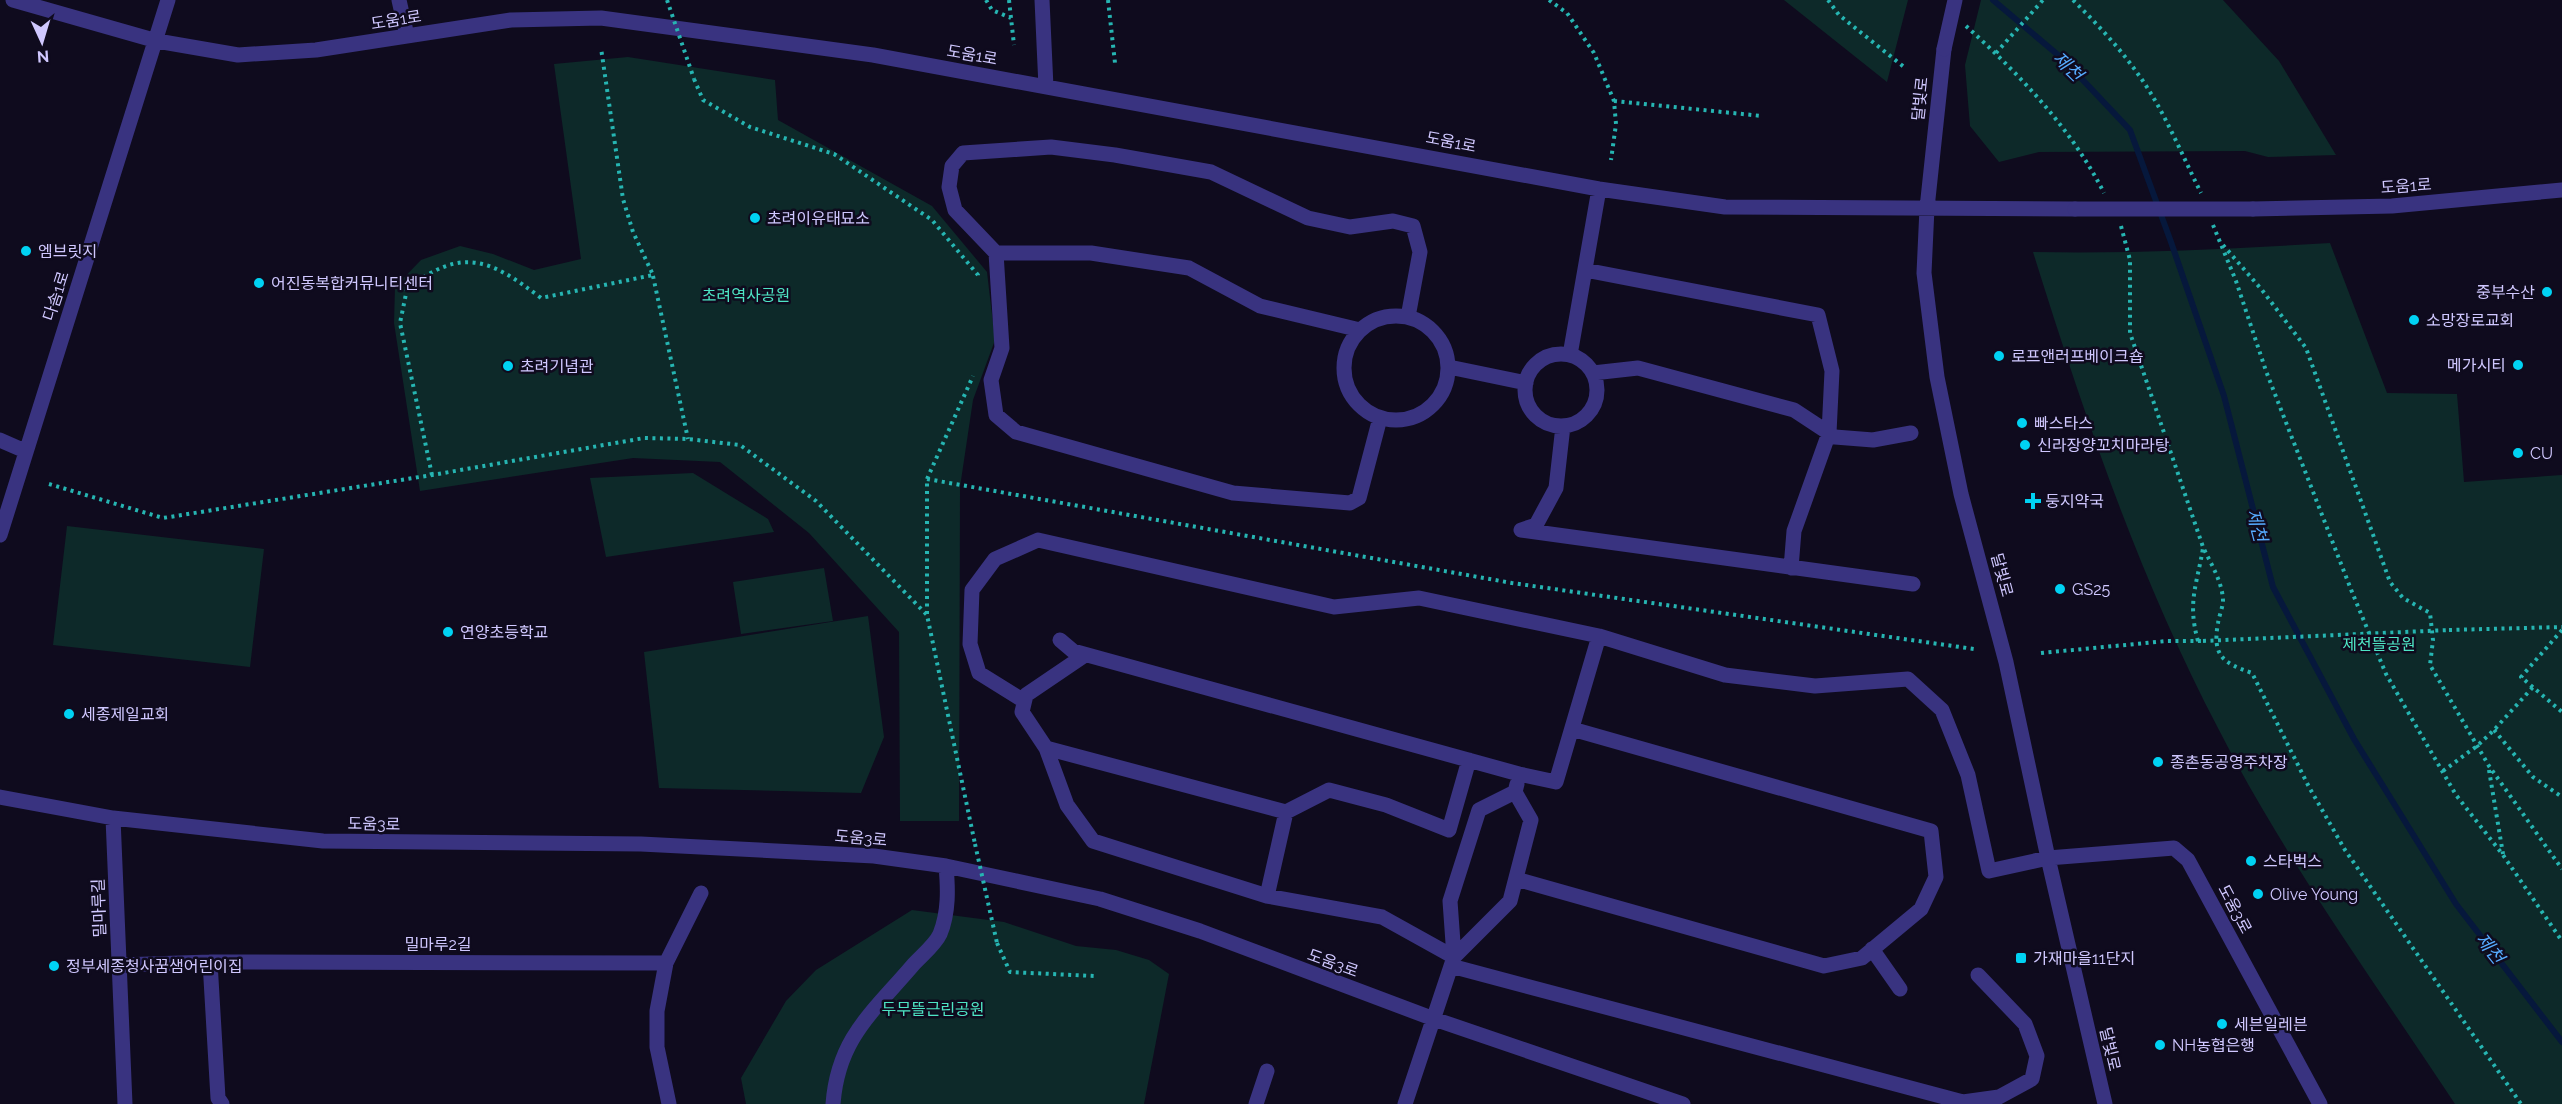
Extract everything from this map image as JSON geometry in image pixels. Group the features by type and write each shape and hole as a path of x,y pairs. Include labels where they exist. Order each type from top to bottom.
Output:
{"street":[{"name":"도움1로","path":"13,0 157,41 238,55 316,50 511,20 601,18 873,55 1599,189 1725,207 2253,209 2392,206 2562,190"},
{"name":"다솜1로","path":"0,536 168,0"},
{"path":"399,0 407,36"},
{"path":"1042,0 1046,87"},
{"name":"달빛로","path":"1954,0 1944,49 1927,208 1924,273 1937,377 1961,494 2006,662 2048,858 2105,1104"},
{"path":"1380,418 1359,498 1350,503 1233,493 1016,432 996,415 991,380 1002,348 996,253 955,210 949,187 952,166 963,153 1051,147 1115,155 1211,172 1308,218 1350,227 1393,221 1413,226 1420,252 1408,317"},
{"path":"1570,355 1599,189"},
{"path":"996,253 1091,254 1189,268 1260,306 1360,330"},
{"path":"1585,270 1818,315 1832,371 1829,434 1794,531 1791,568"},
{"path":"1391,316 1408,317 1424,324 1437,335 1446,350 1449,368 1446,384 1438,400 1426,412 1409,419 1380,418 1361,407 1350,394 1345,378 1344,360 1350,344 1360,330 1374,321 1391,316"},
{"path":"1558,354 1570,355 1581,360 1593,373 1598,392 1595,403 1589,414 1579,422 1563,426 1544,423 1528,406 1525,395 1530,372 1537,363 1547,357 1558,354"},
{"path":"1449,368 1526,383"},
{"path":"1593,373 1638,368 1794,410 1835,437 1873,440 1911,433"},
{"path":"1563,426 1556,488 1536,525 1521,530 1913,584"},
{"path":"0,440 25,451"},
{"path":"1024,701 979,673 970,644 972,590 995,559 1038,540 1335,607 1419,598 1599,636 1556,782 1519,774 1085,655 1073,651 1060,640"},
{"name":"도움3로","path":"1599,636 1725,675 1815,686 1908,679 1942,710 1968,775 1989,871 2048,858 2174,848 2188,860 2320,1104"},
{"path":"1085,655 1026,695 1022,712 1046,748 1067,805 1093,842 1267,896 1382,917 1453,962 1963,1102 1999,1097 2032,1079 2037,1056 2025,1024 1978,975"},
{"path":"1516,879 1824,966 1862,958 1921,909 1936,877 1931,831 1572,729"},
{"path":"1046,748 1286,812 1329,790 1386,805 1449,830 1469,760"},
{"path":"1453,962 1510,901 1531,820 1515,792 1519,774"},
{"path":"1406,1104 1453,962 1450,901 1479,810 1515,792"},
{"name":"도움3로","path":"0,797 113,818 323,841 641,844 874,856 946,866 1100,899 1200,931 1434,1019 1683,1104"},
{"path":"1267,896 1286,812"},
{"name":"밀마루길","path":"113,818 125,1104"},
{"path":"833,1104 835,1079 843,1054 861,1024 940,934 948,899 946,866"},
{"path":"669,1104 657,1047 657,1011 666,963 701,893"},
{"path":"1872,949 1900,989"},
{"path":"210,962 218,1098 222,1104"},
{"name":"밀마루2길","path":"119,965 210,962 666,963"},
{"path":"1256,1104 1268,1071"}],"path":[{"path":"667,0 703,100 750,127 834,154 932,220 978,275 980,286"},
{"path":"987,0 992,10 1011,18"},
{"path":"1009,0 1014,45"},
{"path":"1108,0 1115,63"},
{"path":"1549,0 1567,13 1594,53 1614,101 1616,124 1611,160"},
{"path":"1828,0 1839,15 1904,67"},
{"path":"1996,53 2043,0"},
{"path":"2073,0 2098,25 2138,74 2165,117 2202,196"},
{"path":"1962,23 1996,53 2044,104 2096,176 2106,196"},
{"path":"601,48 623,199 633,232 653,275 688,439"},
{"path":"1614,101 1762,116"},
{"path":"2209,214 2266,371 2386,674 2456,795 2503,855 2562,941"},
{"path":"2120,225 2130,260 2130,333 2203,547 2218,578 2223,601 2216,637 2216,650 2230,666 2252,673 2309,787 2345,850 2521,1104"},
{"path":"2220,243 2262,290 2306,348 2390,582 2403,598 2430,613 2433,640 2430,665 2489,766 2562,869"},
{"path":"432,476 400,323 407,289 426,274 459,261 498,268 541,298 653,275"},
{"path":"975,371 927,479 927,615 997,943 1010,972 1094,976"},
{"path":"49,484 163,518 432,476 644,438 688,439 740,445 816,501 927,615"},
{"path":"927,479 1512,583 1974,650"},
{"path":"2200,641 2192,619 2193,593 2203,547"},
{"path":"2042,653 2200,641 2449,630 2562,628"},
{"path":"2562,628 2521,677 2562,712"},
{"path":"2443,771 2477,746 2533,687"},
{"path":"2494,730 2533,777 2562,797"},
{"path":"2489,766 2503,855"}],"green space":[{"path":"1784,0 1908,0 1887,82"},
{"path":"1981,0 2223,0 2279,61 2336,155 2268,157 2245,151 2039,152 1999,162 1970,126 1965,65"},
{"name":"초려역사공원","path":"628,57 775,80 778,120 932,206 987,272 995,340 973,400 960,487 959,821 900,821 899,632 809,533 720,462 633,458 420,491 394,323 395,287 421,260 460,246 493,254 534,270 581,259 554,64"},
{"name":"제천뜰공원","path":"2330,243 2387,393 2457,394 2464,482 2562,475 2562,1104 2455,1104 2302,873 2245,779 2190,673 2163,614 2093,435 2033,252 2182,250"},
{"path":"693,473 768,519 774,532 606,557 590,478"},
{"path":"67,526 264,549 250,667 53,645"},
{"path":"824,568 833,621 741,634 733,582"},
{"path":"868,616 884,737 861,793 659,788 644,652"},
{"name":"두무뜰근린공원","path":"912,910 1004,922 1076,946 1116,950 1149,960 1169,974 1144,1104 746,1104 741,1078 786,1001 816,970"}],"waterway":[{"name":"제천","path":"1993,0 2064,60 2130,130 2224,396 2273,587 2354,739 2456,904 2562,1042"}],"place":[{"name":"초려이유태묘소","path":"755,218"},
{"name":"엠브릿지","path":"26,251"},
{"name":"어진동복합커뮤니티센터","path":"259,283"},
{"name":"중부수산","path":"2547,292"},
{"name":"소망장로교회","path":"2414,320"},
{"name":"로프앤러프베이크숍","path":"1999,356"},
{"name":"메가시티","path":"2518,365"},
{"name":"초려기념관","path":"508,366"},
{"name":"빠스타스","path":"2022,423"},
{"name":"신라장양꼬치마라탕","path":"2025,445"},
{"name":"CU","path":"2518,453"},
{"name":"둥지약국","path":"2033,501"},
{"name":"GS25","path":"2060,589"},
{"name":"연양초등학교","path":"448,632"},
{"name":"세종제일교회","path":"69,714"},
{"name":"종촌동공영주차장","path":"2158,762"},
{"name":"스타벅스","path":"2251,861"},
{"name":"Olive Young","path":"2258,894"},
{"name":"가재마을11단지","path":"2021,958"},
{"name":"정부세종청사꿈샘어린이집","path":"54,966"},
{"name":"세븐일레븐","path":"2222,1024"},
{"name":"NH농협은행","path":"2160,1045"}]}
